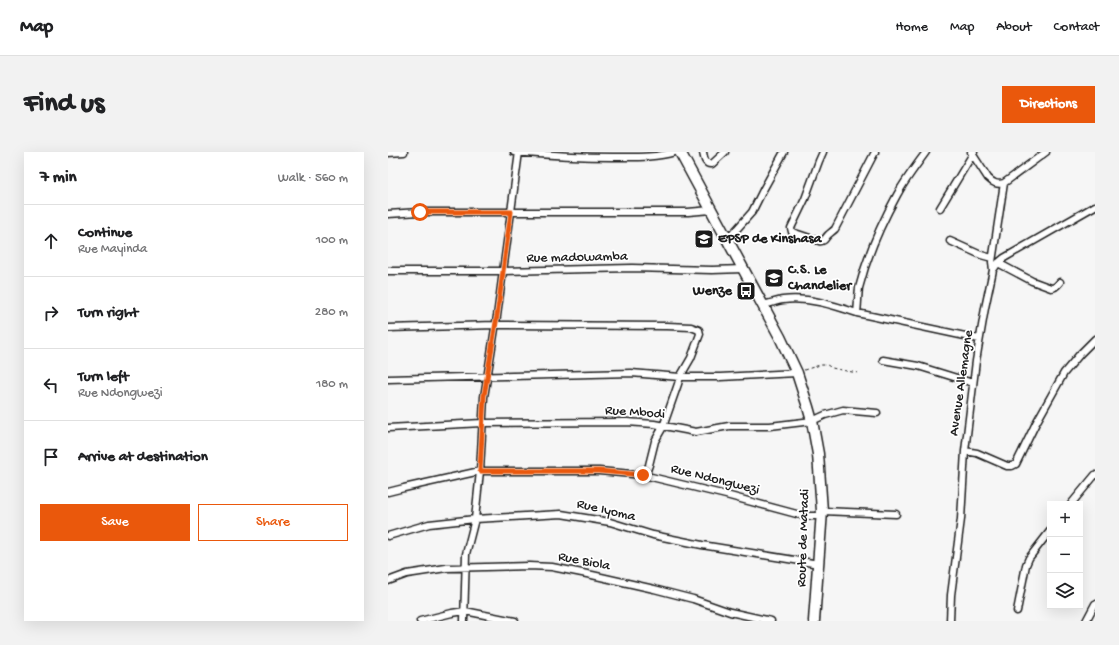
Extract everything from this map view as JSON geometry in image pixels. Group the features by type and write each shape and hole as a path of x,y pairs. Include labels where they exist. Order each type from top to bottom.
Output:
{"highway":[{"name":"Route de Matadi","path":"680,152 780,336 797,373 812,421 818,454 822,514 814,621"}],"street":[{"path":"388,153 404,152"},
{"path":"514,152 582,157 641,157 666,155 675,152"},
{"path":"464,621 466,554 475,519 480,471 484,396 519,152"},
{"path":"703,152 707,163 710,164 716,161 725,152"},
{"path":"728,239 752,212 762,190 784,152"},
{"path":"823,152 805,199 791,228 792,232 822,242 835,229 875,152"},
{"path":"857,313 859,290 868,258 897,194 926,152"},
{"path":"973,153 988,178 998,184 1004,183 1046,152"},
{"path":"940,208 973,153"},
{"path":"993,270 992,258 1004,183"},
{"name":"Avenue Allemagne","path":"950,621 965,451 973,384 993,270 1004,258 1095,206"},
{"path":"388,214 420,212 688,212 711,210"},
{"path":"950,241 981,255 992,258"},
{"path":"998,263 1032,281 1051,288 1054,288 1060,282"},
{"name":"Rue madowamba","path":"388,271 503,271 632,268 712,270 743,268"},
{"path":"762,305 782,300 812,300 857,313 980,339"},
{"path":"388,328 495,325 667,326 691,327 699,330 700,334 691,358 680,377 663,427 655,441 649,466 646,473 643,475"},
{"path":"965,451 977,454 1007,466 1016,464 1036,423 1064,373 1095,339"},
{"path":"883,360 918,366 973,384"},
{"path":"388,379 631,373 680,377 720,377 797,373"},
{"name":"Rue Mbodi","path":"388,428 482,423 627,422 654,424 663,427 696,432 729,426 770,426 812,421 825,415 843,410 877,413"},
{"name":"Rue Ndongwezi","path":"388,492 480,471 599,471 643,475 726,494 804,516 822,514 896,514"},
{"path":"1073,501 1095,475"},
{"name":"Rue Iyoma","path":"388,536 429,524 475,519 561,514 610,522 653,535 702,545 818,564"},
{"path":"1017,611 1026,565 1029,558 1047,535"},
{"name":"Rue Biola","path":"388,581 407,574 446,568 529,566 552,567 654,589 693,599 730,612 771,621"},
{"path":"1086,621 1095,604"},
{"path":"420,621 452,613 465,612 516,621"}],"path":[{"path":"797,373 827,364 837,369 858,373"}],"place":[{"name":"EPSP de Kinshasa","path":"704,239"},
{"name":"C.S. Le Chandelier","path":"774,278"},
{"name":"Wenze","path":"746,291"}],"route":[{"path":"420,212 511,212 497,316 484,396 480,471 599,471 643,475"}]}
